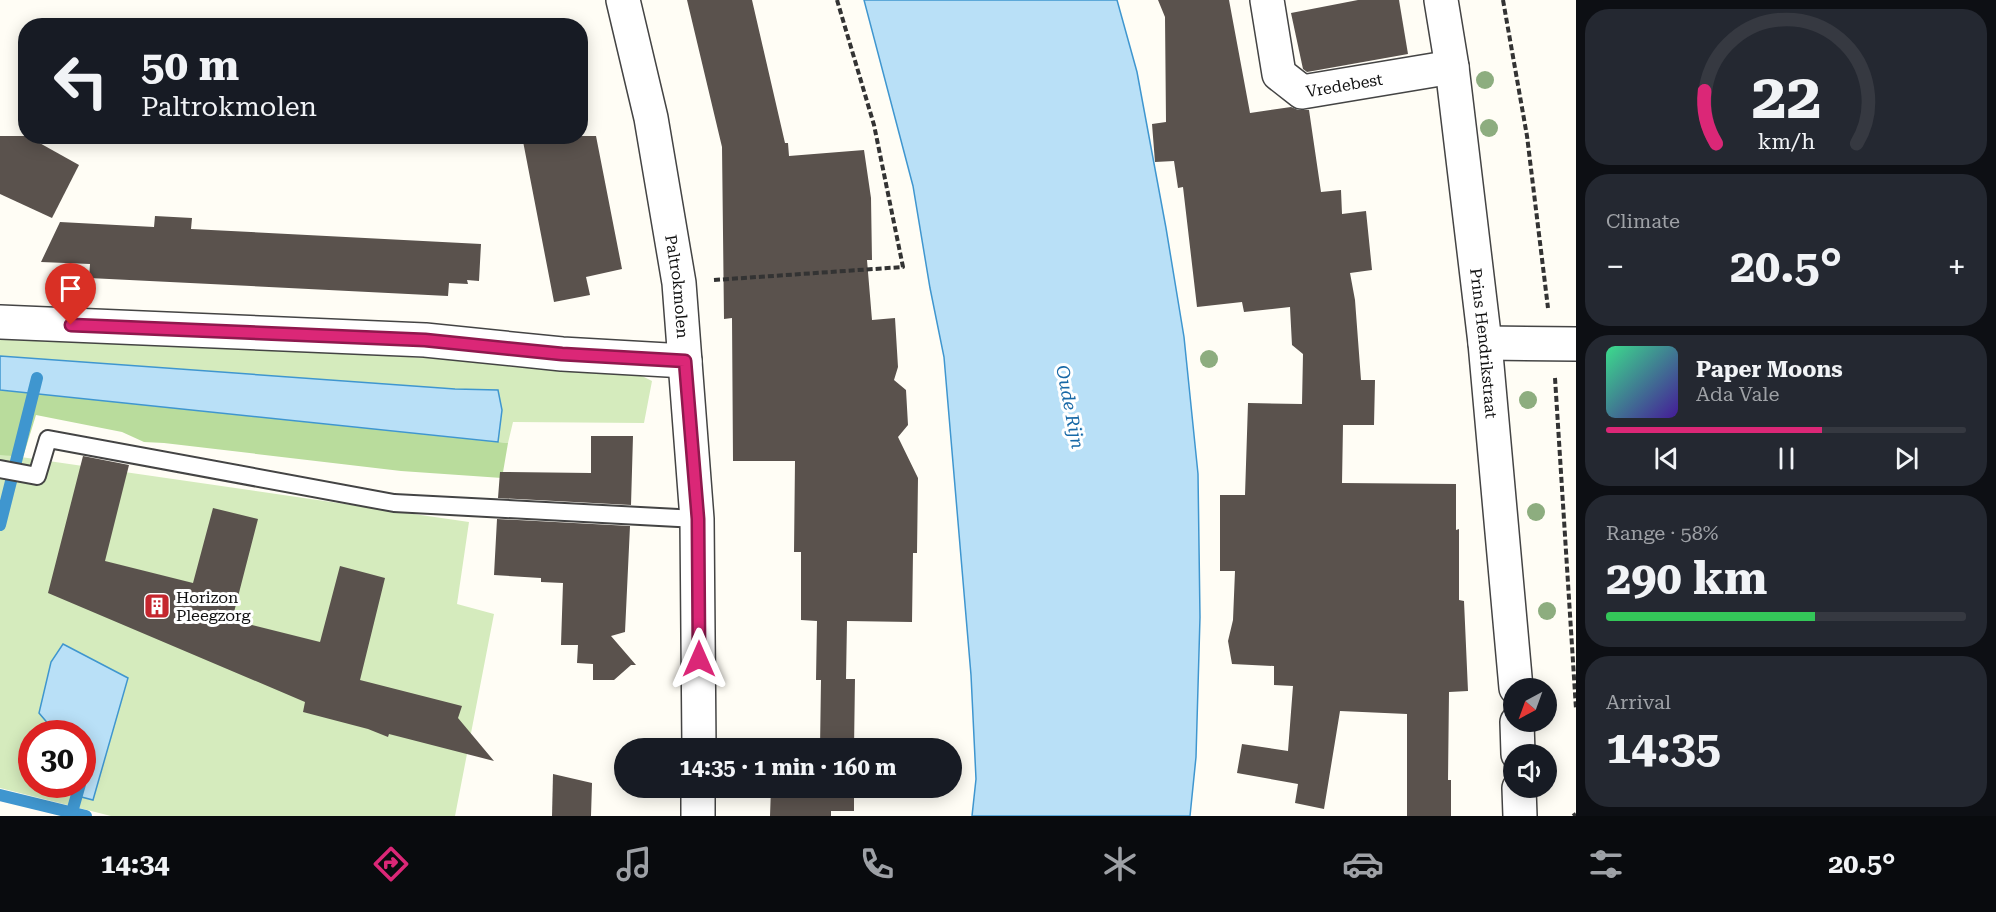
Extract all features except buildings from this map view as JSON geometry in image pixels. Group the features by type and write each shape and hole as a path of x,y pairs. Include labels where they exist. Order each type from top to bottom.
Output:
{"street":[{"name":"Paltrokmolen","path":"0,322 425,340 562,354 685,361 679,283 651,118 623,0"},
{"name":"Vredebest","path":"1267,0 1279,75 1302,92 1452,67"},
{"name":"Prins Hendrikstraat","path":"1441,0 1452,67 1485,343 1515,678"},
{"path":"1485,343 1576,344"},
{"path":"685,361 698,519 699,738"},
{"path":"698,798 698,816"},
{"path":"1519,798 1520,816"}],"lane":[{"path":"0,469 38,476 48,439 394,503 698,519"}],"path":[{"path":"679,283 903,267 874,125 837,0"}],"green space":[{"path":"0,335 628,369 652,381 644,423 513,422 508,443 498,442 502,410 497,390 455,389 0,356"},
{"path":"0,390 508,443 502,478 401,471 144,442 122,432 36,415 23,457 0,455"},
{"path":"0,454 469,522 457,604 494,614 455,816 111,816 40,798 96,798 96,720 18,720 18,793 0,788"}],"water":[{"name":"Oude Rijn","path":"864,0 1117,0 1137,72 1166,228 1184,337 1198,474 1200,617 1196,757 1190,816 972,816 976,779 971,675 944,357 913,186"},
{"path":"0,356 455,389 498,390 502,410 498,442 0,390"},
{"path":"63,644 128,678 96,790 96,720 45,720 39,713 51,662"}],"waterway":[{"path":"0,525 37,378"},
{"path":"0,795 86,816"},
{"path":"72,812 76,798"}],"place":[{"name":"Horizon Pleegzorg","path":"157,606"}],"route":[{"path":"71,325 425,340 562,354 685,361 698,519 699,659"}]}
